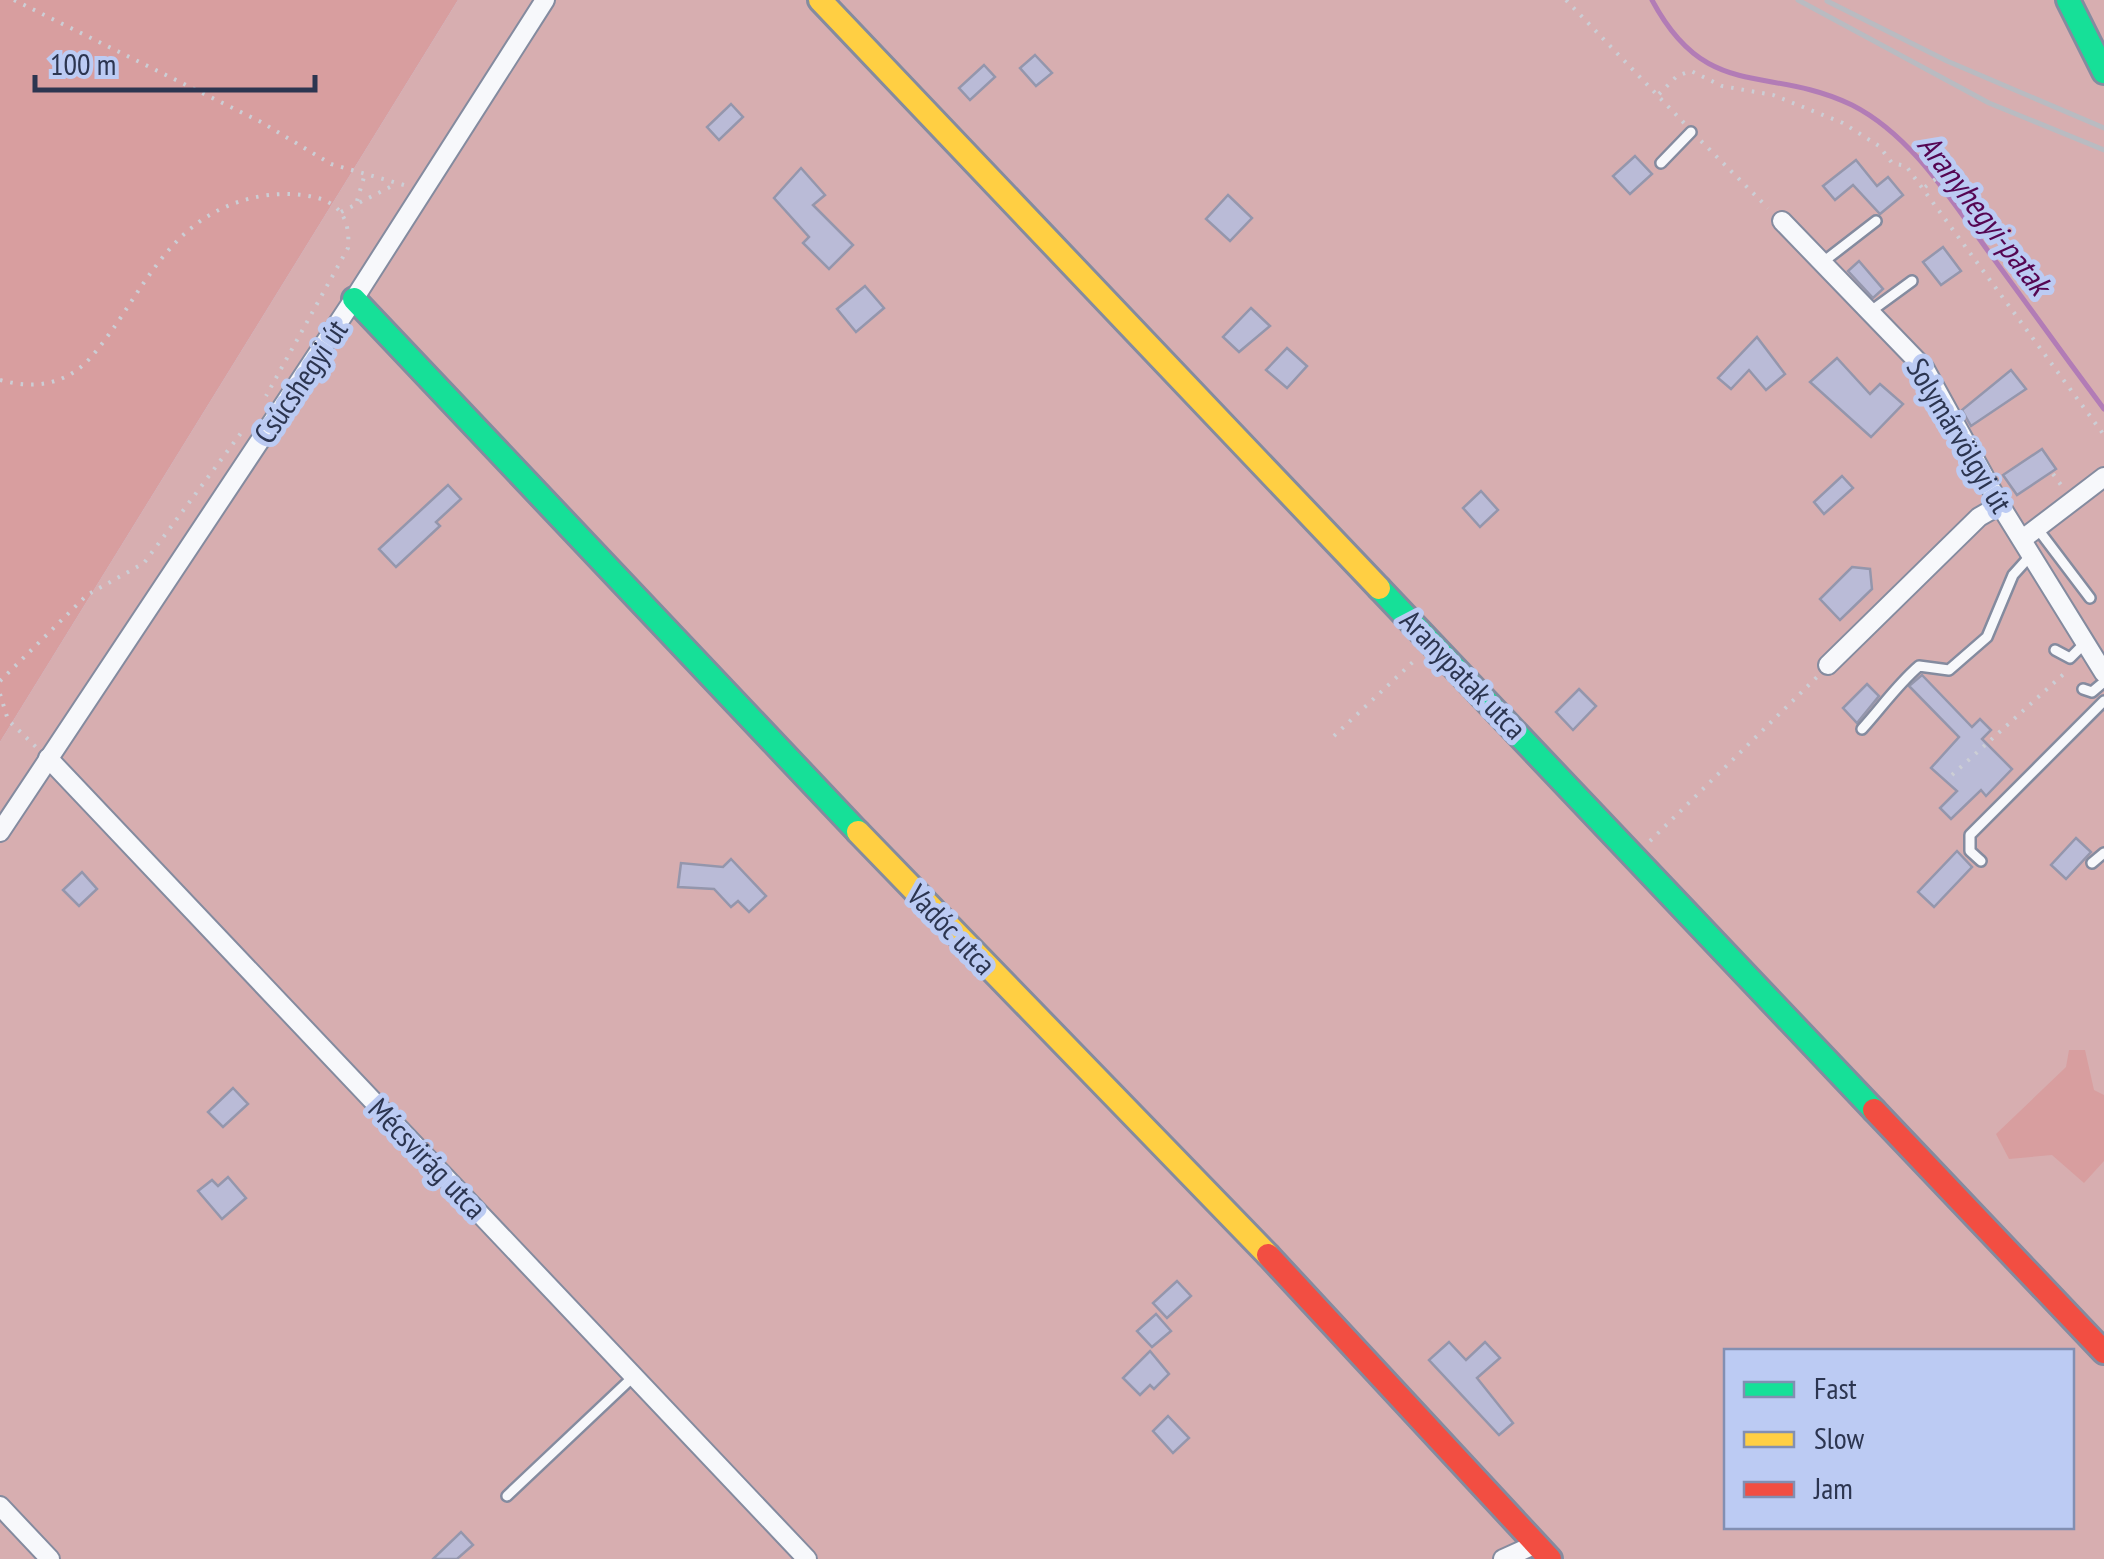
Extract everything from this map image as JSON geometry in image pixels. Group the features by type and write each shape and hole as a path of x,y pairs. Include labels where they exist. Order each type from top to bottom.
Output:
{"street":[{"name":"Csúcshegyi út","path":"0,832 354,299 545,0"},
{"name":"Aranypatak utca","path":"820,0 2104,1352"},
{"path":"2068,0 2098,62"},
{"name":"Solymárvölgyi út","path":"1782,222 1925,369 2000,505 2032,540 2104,673"},
{"name":"Vadóc utca","path":"354,299 828,802 1349,1338 1543,1552"},
{"path":"2032,540 2104,477"},
{"path":"1828,665 1978,518 2000,505"},
{"name":"Mécsvirág utca","path":"48,758 807,1559"},
{"path":"0,1506 50,1559"},
{"path":"1503,1559 1543,1552"}],"lane":[{"path":"1660,162 1691,132"},
{"path":"1824,262 1876,221"},
{"path":"1872,311 1912,282"},
{"path":"1862,729 1894,686 1919,666 1949,670 1987,637 2032,540 2090,598"},
{"path":"2055,650 2070,658 2086,642"},
{"path":"2083,689 2092,692 2104,682"},
{"path":"1981,861 1970,851 1970,835 2104,701"},
{"path":"2092,863 2104,853"},
{"path":"507,1496 636,1376"}],"path":[{"path":"14,0 261,122 331,164 395,185 424,187"},
{"path":"1566,0 1782,222"},
{"path":"1659,94 1680,73 1691,72 1722,86 1773,96 1870,139 1924,188 2104,435"},
{"path":"357,202 365,175"},
{"path":"1924,188 1941,175 1963,187 1978,184"},
{"path":"341,212 395,185"},
{"path":"0,380 46,384 78,370 107,338 172,243 224,206 261,196 303,195 329,203 341,212 349,236 345,259 259,408"},
{"path":"0,681 87,595 144,563 250,421"},
{"path":"1334,736 1434,643"},
{"path":"1952,775 2071,666 2070,658"},
{"path":"1659,831 1828,665"},
{"path":"0,694 8,720 48,758"}],"shaded area":[{"path":"0,0 458,0 0,742"},
{"path":"458,0 2104,0 2104,1559 0,1559 0,742"},
{"path":"2069,1050 2085,1050 2094,1090 2104,1095 2104,1161 2084,1183 2052,1155 2009,1159 1996,1134 2066,1067"}],"building":[{"path":"1035,55 1052,73 1036,86 1020,68"},
{"path":"984,65 995,77 970,100 959,88"},
{"path":"731,104 743,117 719,140 707,127"},
{"path":"1635,156 1652,174 1630,194 1613,176"},
{"path":"1856,160 1877,186 1888,177 1903,195 1880,214 1853,185 1835,200 1823,186"},
{"path":"801,168 825,195 813,205 853,245 829,269 803,243 809,237 774,198"},
{"path":"1228,195 1252,218 1230,241 1206,219"},
{"path":"1943,247 1961,271 1941,285 1923,262"},
{"path":"1859,261 1883,289 1873,298 1848,271"},
{"path":"865,286 884,308 856,332 837,309"},
{"path":"1251,308 1270,326 1239,352 1223,337"},
{"path":"1757,337 1785,374 1766,390 1749,370 1731,389 1718,378"},
{"path":"1287,348 1307,366 1287,388 1266,370"},
{"path":"1837,358 1870,394 1880,384 1903,404 1871,437 1810,382"},
{"path":"2011,370 2026,389 1971,426 1962,410"},
{"path":"2042,449 2056,469 2017,495 2003,475"},
{"path":"1842,476 1853,488 1824,514 1814,502"},
{"path":"448,485 461,499 436,522 440,526 396,567 379,549"},
{"path":"1481,491 1498,510 1480,527 1463,508"},
{"path":"1852,567 1870,569 1872,589 1840,620 1820,599"},
{"path":"1922,675 1972,727 1980,719 1991,730 1982,739 2012,769 1986,796 1981,790 1951,819 1940,808 1957,791 1931,768 1959,737 1909,686"},
{"path":"1867,684 1879,696 1857,723 1843,708"},
{"path":"1579,689 1596,706 1573,730 1556,712"},
{"path":"2076,838 2091,852 2066,879 2051,865"},
{"path":"1957,851 1972,867 1934,907 1918,892"},
{"path":"731,859 766,896 749,912 738,901 731,907 714,889 678,887 681,863 723,867"},
{"path":"82,872 97,889 79,906 63,890"},
{"path":"233,1088 248,1104 223,1127 208,1112"},
{"path":"228,1177 246,1198 222,1219 198,1191 212,1180 218,1186"},
{"path":"1177,1281 1191,1296 1167,1318 1153,1303"},
{"path":"1156,1314 1171,1331 1152,1347 1137,1331"},
{"path":"1449,1342 1466,1360 1485,1342 1500,1358 1477,1378 1513,1423 1499,1435 1429,1360"},
{"path":"1150,1351 1169,1374 1154,1389 1150,1385 1140,1395 1123,1378"},
{"path":"1168,1416 1189,1438 1173,1453 1153,1431"},
{"path":"461,1532 473,1545 457,1559 433,1559"}],"waterway":[{"name":"Aranyhegyi-patak","path":"1652,0 1673,32 1694,54 1717,68 1821,93 1852,105 1894,134 1946,192 2104,409"}],"railway":[{"path":"1798,0 1989,103 2104,150"},
{"path":"1827,1 1947,61 2104,128"}],"traffic: fast":[{"path":"2068,0 2104,72"},
{"path":"354,299 858,832"},
{"path":"1379,588 1874,1110"}],"traffic: slow":[{"path":"820,0 1379,588"},
{"path":"858,832 1268,1255"}],"traffic: jam":[{"path":"1874,1110 2104,1352"},
{"path":"1268,1255 1550,1559"}]}
